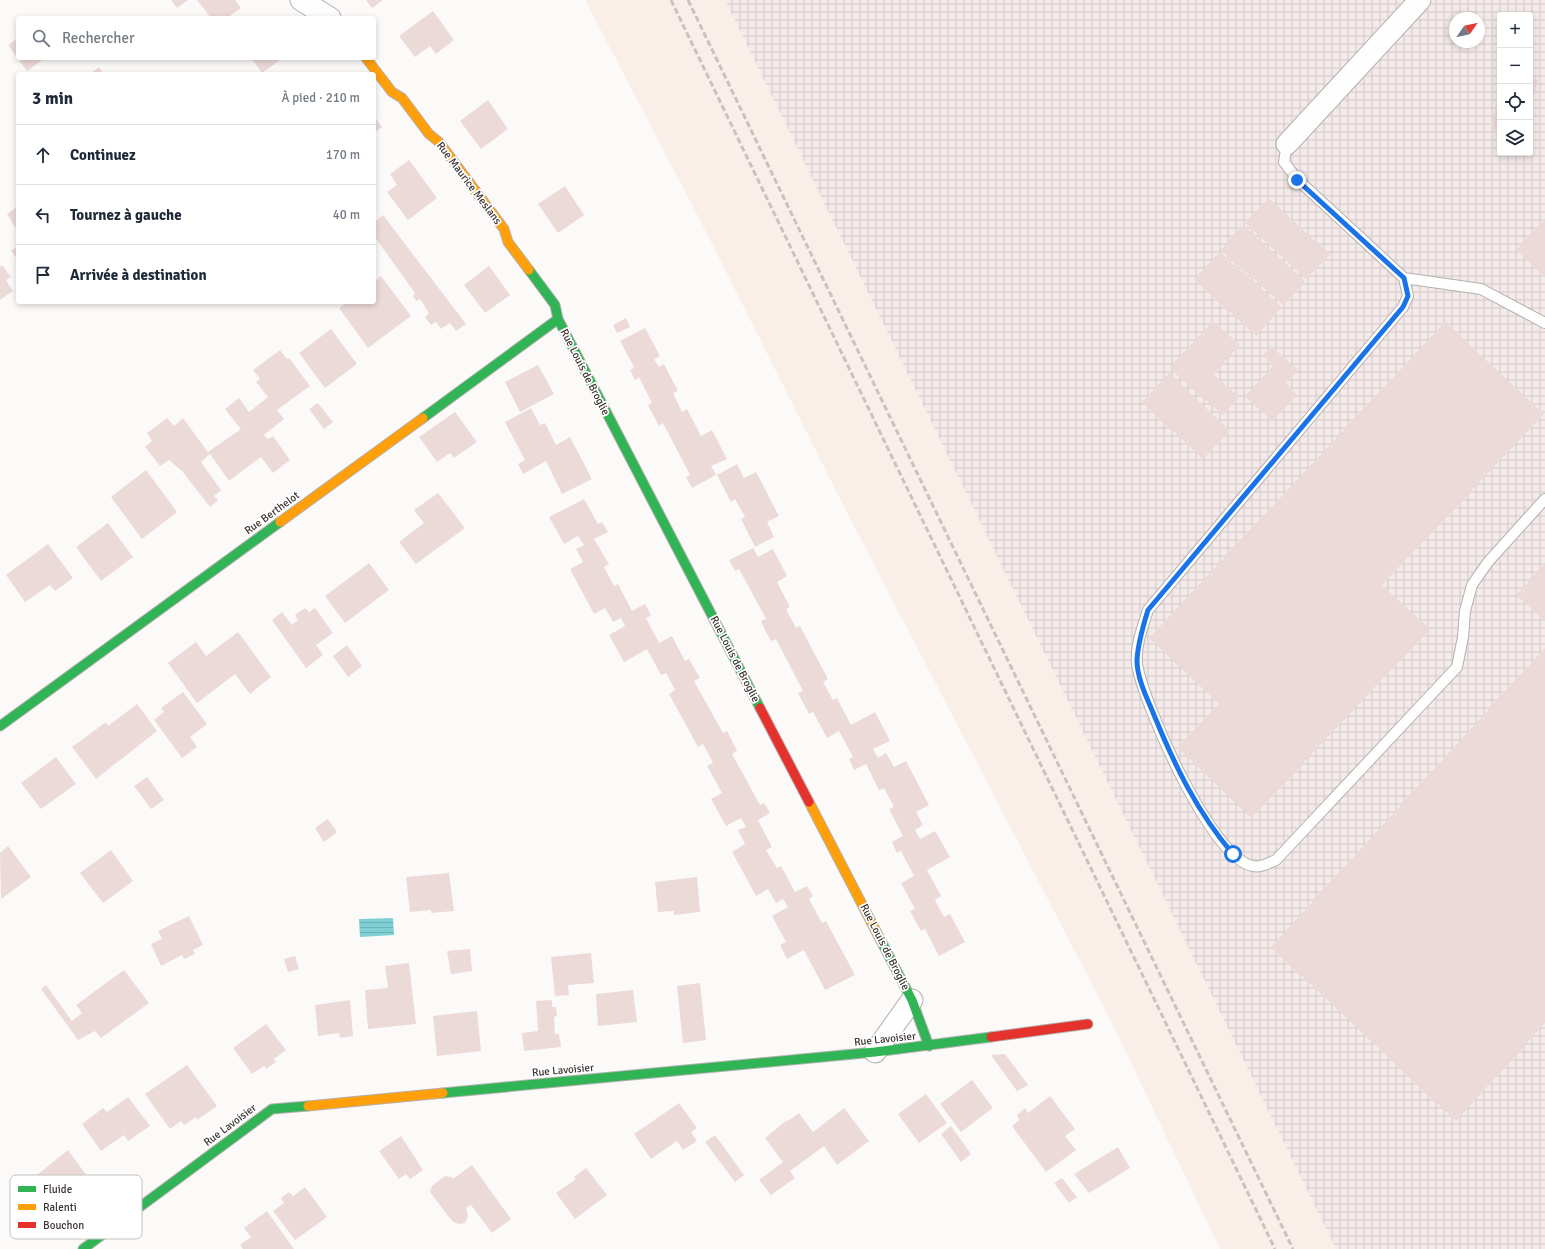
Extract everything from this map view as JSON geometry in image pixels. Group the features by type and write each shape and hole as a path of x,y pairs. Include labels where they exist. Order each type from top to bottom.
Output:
{"street":[{"path":"302,0 327,16"},
{"path":"1287,144 1420,0"},
{"name":"Rue Maurice Meslans","path":"368,60 392,92 402,98 429,134 439,142 504,229 508,242 555,305 558,319"},
{"name":"Rue Berthelot","path":"0,726 558,319"},
{"name":"Rue Louis de Broglie","path":"558,319 912,1000 929,1046"},
{"name":"Rue Louis de Broglie","path":"874,1052 912,1000"},
{"name":"Rue Lavoisier","path":"142,1205 272,1109 874,1052 1088,1024"},
{"name":"Rue Lavoisier","path":"83,1249 96,1239"}],"lane":[{"path":"1287,144 1284,162 1297,180 1404,278 1481,289 1545,323"},
{"path":"1404,278 1408,296 1403,307 1148,610 1140,635 1137,662 1142,686 1176,768 1214,831 1233,854 1251,866 1261,866 1276,860 1457,667 1463,637 1465,611 1472,584 1488,562 1545,499"}],"shaded area":[{"path":"585,0 725,0 1336,1249 1220,1249 1111,1021 841,501 703,226"},
{"path":"725,0 1545,0 1545,1249 1336,1249"}],"water":[{"path":"393,918 394,935 360,937 359,919"}],"building":[{"path":"171,0 188,0 177,8"},
{"path":"197,0 235,0 241,8 230,16 209,16"},
{"path":"366,0 383,0 372,8"},
{"path":"433,11 454,40 436,54 430,46 415,57 399,36"},
{"path":"16,39 16,56 8,45"},
{"path":"19,60 42,60 27,71"},
{"path":"252,60 280,60 263,72 261,72"},
{"path":"99,67 103,72 93,72"},
{"path":"1533,78 1538,80 1533,97"},
{"path":"488,100 508,129 481,149 460,121"},
{"path":"1497,104 1497,130 1490,128"},
{"path":"376,119 382,127 376,132"},
{"path":"409,160 437,198 408,220 387,192 397,185 390,174"},
{"path":"565,186 584,215 558,233 538,204"},
{"path":"1269,198 1330,255 1306,279 1245,223"},
{"path":"16,207 16,229 7,214"},
{"path":"383,215 466,324 456,331 450,323 441,329 436,322 431,325 425,317 429,313 420,299 416,301 413,296 415,293 376,239 376,221"},
{"path":"1545,220 1545,277 1516,250"},
{"path":"1243,225 1305,281 1283,305 1221,250"},
{"path":"16,247 16,257 11,251"},
{"path":"1220,252 1282,307 1256,336 1194,279"},
{"path":"2,265 11,277 6,280 13,291 0,300 0,267"},
{"path":"489,266 510,295 485,313 464,285"},
{"path":"381,276 411,316 368,348 339,308 344,304 376,304 376,280"},
{"path":"626,318 630,327 617,333 613,325"},
{"path":"1213,321 1240,345 1213,374 1239,397 1223,415 1169,368"},
{"path":"1445,322 1544,414 1382,585 1430,629 1251,818 1178,748 1219,704 1149,638"},
{"path":"645,328 660,356 654,359 659,367 664,364 678,391 673,393 682,412 687,409 701,436 712,430 727,459 711,466 716,475 692,488 686,477 690,475 663,423 659,426 648,405 652,403 639,377 635,380 630,370 634,367 620,341"},
{"path":"331,329 357,364 325,388 299,353"},
{"path":"1271,346 1298,370 1286,383 1297,395 1272,421 1245,396 1274,365 1263,355"},
{"path":"280,350 287,359 289,358 310,386 277,410 284,419 264,435 268,439 273,436 290,460 273,473 261,457 229,481 210,454 201,462 221,490 214,496 218,500 210,507 182,471 169,460 160,466 145,447 152,441 147,433 167,418 174,426 183,418 208,452 241,429 225,409 239,398 249,412 268,397 256,382 260,379 253,370"},
{"path":"538,365 554,394 520,412 505,382"},
{"path":"1169,373 1230,431 1203,459 1142,402"},
{"path":"318,403 333,422 324,429 309,409"},
{"path":"531,408 540,425 545,423 556,445 570,437 592,479 562,494 546,461 523,474 518,464 525,460 505,422"},
{"path":"455,412 477,442 454,458 450,453 437,462 419,437"},
{"path":"737,464 744,478 756,472 779,516 767,522 774,537 755,547 741,519 745,517 735,499 731,502 717,475"},
{"path":"146,470 177,512 142,539 111,497"},
{"path":"438,493 465,528 416,564 399,542 424,523 414,510"},
{"path":"584,499 598,524 602,522 608,532 594,539 609,564 604,567 614,586 618,584 632,611 645,604 651,615 646,618 659,643 672,636 685,661 689,659 700,678 694,681 723,733 727,731 737,751 732,754 760,805 764,803 770,813 758,820 772,847 766,850 777,868 781,866 795,892 807,886 813,896 809,899 822,923 826,921 855,975 825,990 804,950 787,959 780,945 786,942 772,916 788,907 783,899 776,903 768,889 756,896 732,852 745,844 738,830 746,827 741,818 726,826 711,799 722,793 707,766 713,763 703,744 698,747 669,694 675,690 666,673 661,675 647,649 624,662 609,635 625,626 621,618 613,622 605,608 594,614 570,569 583,562 576,549 584,545 578,536 564,544 549,517"},
{"path":"108,523 133,557 101,581 76,547"},
{"path":"48,544 73,578 55,591 50,585 25,602 6,575"},
{"path":"753,548 758,557 773,549 787,576 777,582 790,607 786,609 796,628 800,626 828,679 823,682 833,700 837,698 851,725 875,712 890,741 873,749 878,758 886,753 894,767 906,761 929,805 916,812 923,825 915,830 920,839 935,831 950,857 927,870 941,896 935,900 944,917 950,914 965,942 939,956 925,929 921,931 910,911 915,909 901,883 914,876 901,851 897,853 892,842 903,836 889,809 894,807 884,788 879,790 866,764 854,770 849,759 853,757 839,731 827,738 813,712 809,714 798,693 803,691 776,639 771,641 761,621 766,619 739,569 735,571 729,560"},
{"path":"369,563 389,590 345,623 325,596"},
{"path":"1545,564 1545,621 1516,595"},
{"path":"305,608 309,612 315,608 333,633 316,645 323,655 306,668 272,620 282,612 292,625 298,620 295,615"},
{"path":"238,632 271,677 250,694 235,674 197,703 168,663 196,642 206,656"},
{"path":"347,645 362,666 348,677 333,656"},
{"path":"1545,648 1545,1023 1456,1121 1271,947"},
{"path":"183,692 207,724 190,737 197,747 182,758 154,720 164,712 161,708"},
{"path":"137,704 157,731 96,779 72,747 106,722 108,726"},
{"path":"56,757 76,784 41,809 21,783"},
{"path":"147,777 164,800 151,809 134,786"},
{"path":"328,819 337,832 324,842 315,828"},
{"path":"8,846 31,877 1,899 0,853"},
{"path":"111,850 133,881 103,903 80,873"},
{"path":"449,873 454,911 431,913 431,910 410,912 406,877"},
{"path":"697,877 700,912 674,915 674,911 658,912 655,882"},
{"path":"189,916 203,945 193,950 195,954 184,959 182,955 161,966 151,944 162,939 158,931"},
{"path":"470,949 472,971 451,974 447,951"},
{"path":"591,953 594,983 568,985 569,995 555,996 551,957"},
{"path":"295,956 299,969 288,972 284,959"},
{"path":"409,963 416,1024 368,1029 365,990 388,988 385,966"},
{"path":"124,970 149,1003 101,1038 95,1031 78,1040 41,989 46,985 72,1021 82,1013 76,1005"},
{"path":"700,983 706,1040 683,1043 677,986"},
{"path":"633,990 637,1022 598,1026 596,994"},
{"path":"350,1000 353,1036 340,1038 339,1033 318,1036 315,1005"},
{"path":"552,1000 552,1007 556,1007 557,1016 554,1017 555,1034 559,1034 561,1047 524,1051 522,1033 538,1031 536,1001"},
{"path":"477,1011 481,1051 437,1056 433,1016"},
{"path":"266,1024 286,1050 274,1059 276,1062 266,1069 264,1066 252,1074 233,1048"},
{"path":"1005,1054 1028,1085 1017,1091 991,1055"},
{"path":"187,1065 217,1106 197,1120 196,1117 184,1125 181,1121 170,1129 145,1094"},
{"path":"972,1080 993,1108 961,1132 940,1104"},
{"path":"926,1094 947,1123 919,1143 898,1114"},
{"path":"1050,1096 1075,1129 1065,1136 1076,1150 1046,1172 1012,1126 1019,1120 1017,1115 1025,1108 1028,1113"},
{"path":"128,1097 150,1126 128,1141 124,1135 101,1151 82,1124 103,1108 107,1112"},
{"path":"679,1103 697,1128 691,1132 697,1141 683,1150 677,1141 651,1159 634,1134"},
{"path":"844,1108 869,1141 837,1165 824,1146 790,1171 795,1178 771,1195 759,1180 783,1162 765,1138 787,1120 788,1121 799,1113 813,1132"},
{"path":"951,1126 971,1154 961,1162 941,1134"},
{"path":"715,1135 744,1175 735,1182 705,1142"},
{"path":"401,1136 423,1170 410,1179 406,1174 399,1179 379,1151"},
{"path":"1118,1147 1130,1168 1089,1193 1074,1174"},
{"path":"68,1150 86,1175 37,1175"},
{"path":"472,1165 511,1219 492,1233 471,1205 466,1208 468,1216 465,1223 458,1224 452,1221 430,1192 432,1186 445,1176 453,1179"},
{"path":"586,1168 607,1195 575,1219 556,1193 576,1179 574,1177"},
{"path":"1062,1178 1077,1197 1069,1203 1054,1183"},
{"path":"305,1187 327,1217 295,1240 273,1211 284,1203 281,1198 289,1192 293,1196"},
{"path":"267,1211 294,1249 243,1249 240,1245 251,1237 244,1228"}],"railway":[{"path":"671,0 1275,1249"},
{"path":"688,0 1293,1249"}],"traffic: fast":[{"path":"529,270 555,305 558,319 760,708"},
{"path":"423,418 558,319"},
{"path":"0,726 280,522"},
{"path":"880,939 912,1000 929,1046"},
{"path":"443,1093 875,1052 991,1037"},
{"path":"142,1205 272,1109 308,1106"},
{"path":"83,1249 96,1239"}],"traffic: slow":[{"path":"368,60 392,92 402,98 429,134 439,142 504,229 508,242 529,270"},
{"path":"280,522 423,418"},
{"path":"809,802 880,939"},
{"path":"308,1106 443,1093"}],"traffic: jam":[{"path":"760,708 809,802"},
{"path":"991,1037 1088,1024"}],"route":[{"path":"1233,854 1214,831 1176,768 1142,686 1137,662 1140,635 1148,610 1403,307 1408,296 1404,278 1297,180"}]}
